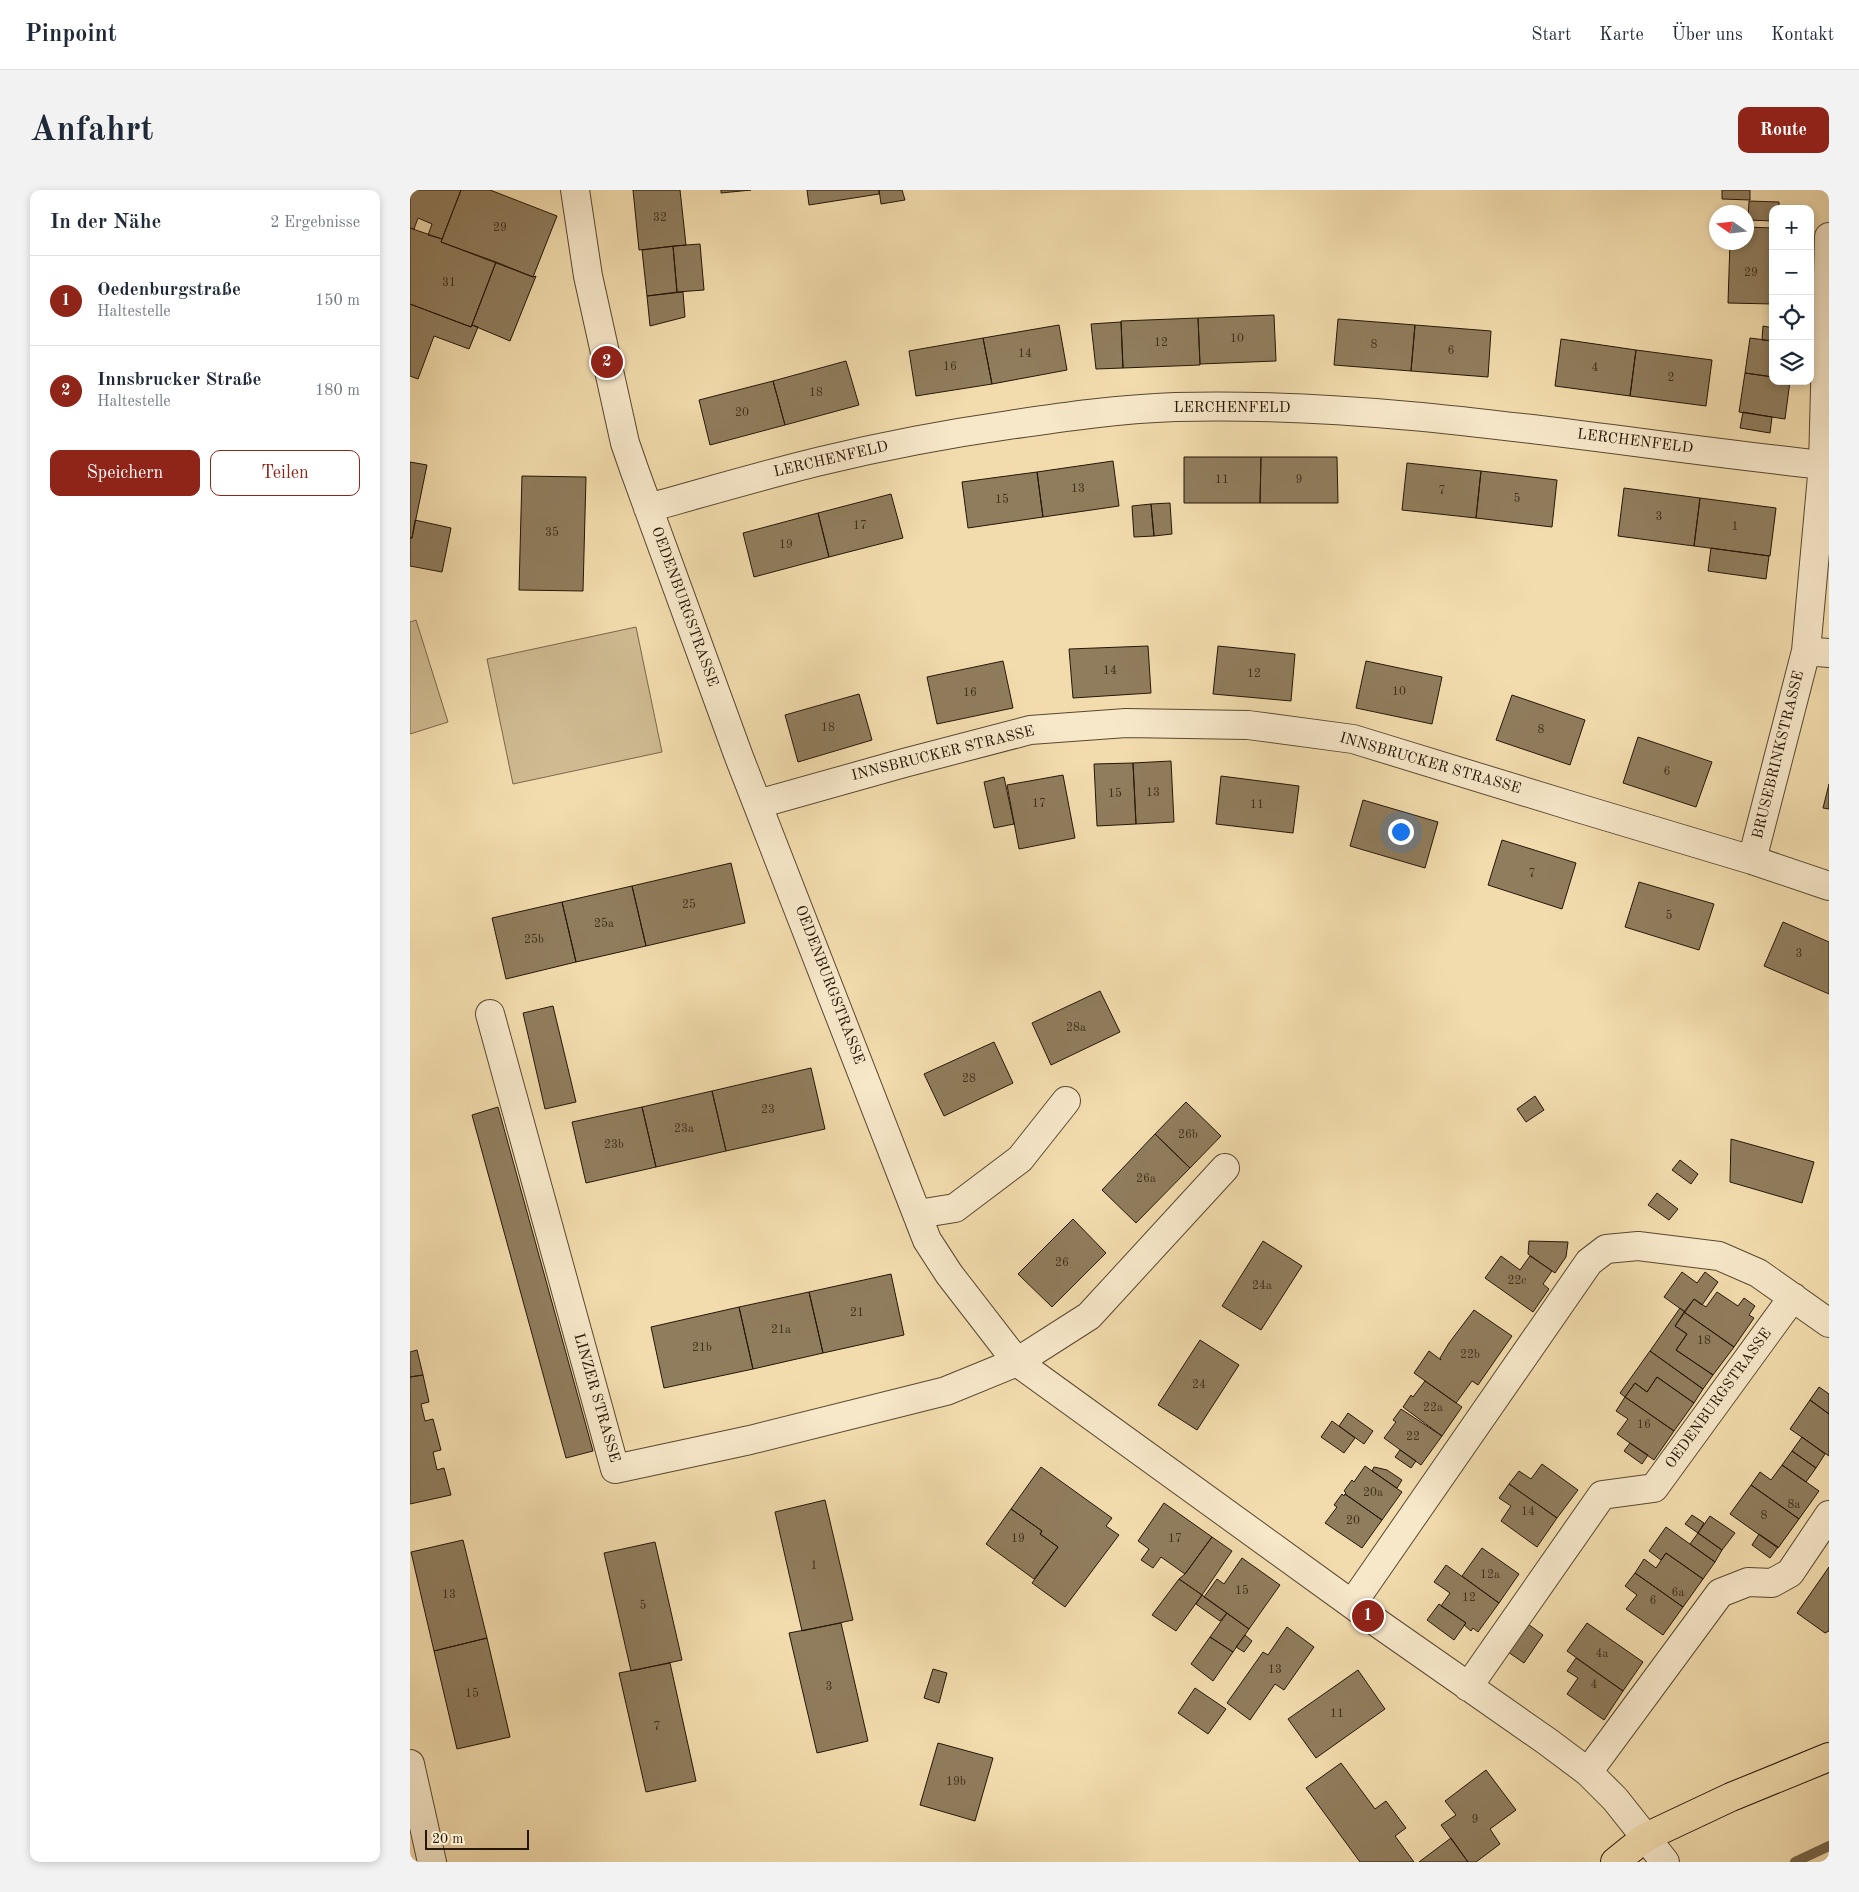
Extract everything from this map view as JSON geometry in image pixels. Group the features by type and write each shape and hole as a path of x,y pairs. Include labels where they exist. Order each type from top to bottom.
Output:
{"main road":[{"path":"1615,1862 1646,1837 1731,1798 1829,1757"}],"street":[{"name":"OEDENBURGSTRASSE","path":"575,190 588,276 625,443 758,804 927,1240 949,1274 1016,1362 1588,1772 1615,1799 1665,1862"},
{"name":"BRUSEBRINKSTRASSE","path":"1752,860 1818,652 1829,237"},
{"name":"LERCHENFELD","path":"648,508 821,461 947,434 1064,416 1172,407 1264,406 1381,413 1823,465"},
{"name":"INNSBRUCKER STRASSE","path":"758,804 1030,730 1126,723 1248,725 1353,739 1752,860 1829,886"},
{"name":"LINZER STRASSE","path":"490,1014 614,1469 750,1440 946,1391 1016,1362"},
{"path":"918,1214 955,1208 1020,1159 1066,1101"},
{"path":"1016,1362 1089,1316 1225,1168"},
{"path":"1352,1604 1589,1262 1606,1249 1638,1246 1718,1256 1758,1273 1829,1323"},
{"name":"OEDENBURGSTRASSE","path":"1468,1687 1602,1495 1654,1488 1793,1297"},
{"path":"1588,1772 1720,1593 1748,1582 1772,1583 1790,1573 1829,1515"},
{"path":"410,1764 432,1862"}],"shaded area":[{"path":"416,620 448,722 410,734 410,622"},
{"path":"636,627 662,752 513,784 487,659"}],"building":[{"path":"410,190 461,190 442,239 428,235 432,224 418,218 414,229 410,228"},
{"path":"461,190 490,190 557,216 533,277 441,242"},
{"path":"633,190 680,190 686,245 639,250"},
{"path":"721,190 751,190 721,193"},
{"path":"807,190 879,190 879,194 809,205"},
{"path":"879,190 902,190 905,200 881,204"},
{"path":"1722,190 1750,190 1750,200 1722,199"},
{"path":"1749,201 1779,202 1779,205 1769,205 1769,221 1754,220 1754,205 1749,205"},
{"path":"1754,227 1769,228 1769,304 1728,303 1730,250 1754,250"},
{"path":"410,228 442,239 441,242 496,262 471,327 410,304"},
{"path":"700,244 704,290 677,292 673,246"},
{"path":"673,246 677,292 647,296 642,250"},
{"path":"496,262 533,277 536,276 510,341 472,325"},
{"path":"683,292 685,317 650,326 647,296"},
{"path":"410,304 471,327 472,325 478,327 469,349 434,336 418,379 410,376"},
{"path":"1274,315 1276,361 1200,364 1198,318"},
{"path":"1198,318 1200,365 1123,368 1121,321"},
{"path":"1338,319 1415,325 1411,371 1334,365"},
{"path":"1121,322 1123,368 1096,369 1091,324"},
{"path":"1059,325 1067,370 992,384 983,338"},
{"path":"1415,325 1491,331 1488,377 1411,371"},
{"path":"1763,326 1769,327 1769,341 1762,340"},
{"path":"983,338 992,384 916,396 909,351"},
{"path":"1750,338 1769,340 1769,376 1745,373"},
{"path":"1561,339 1636,350 1630,396 1555,386"},
{"path":"1636,350 1712,360 1706,406 1630,396"},
{"path":"846,361 859,405 785,425 773,381"},
{"path":"1745,373 1769,376 1769,385 1789,385 1785,419 1739,412"},
{"path":"773,381 785,425 710,445 699,400"},
{"path":"1743,412 1772,417 1770,433 1740,428"},
{"path":"1184,457 1261,457 1260,503 1184,503"},
{"path":"1261,457 1337,457 1338,503 1260,503"},
{"path":"1113,461 1119,506 1043,517 1037,472"},
{"path":"410,462 427,465 412,538 410,538"},
{"path":"1407,463 1481,471 1476,518 1402,510"},
{"path":"1481,471 1557,480 1552,527 1476,518"},
{"path":"1037,472 1043,517 968,528 962,482"},
{"path":"522,476 586,477 583,591 519,590"},
{"path":"1624,488 1700,498 1694,546 1618,536"},
{"path":"891,494 903,538 829,557 818,513"},
{"path":"1700,498 1776,508 1770,556 1694,546"},
{"path":"1170,503 1172,534 1154,536 1151,504"},
{"path":"1151,504 1154,536 1134,537 1132,506"},
{"path":"818,513 829,557 754,577 743,533"},
{"path":"415,520 451,528 442,572 410,566 410,538 412,538"},
{"path":"1711,548 1769,556 1766,579 1708,571"},
{"path":"1148,646 1151,693 1073,698 1069,649"},
{"path":"1218,646 1295,654 1291,701 1213,694"},
{"path":"1003,661 1013,708 937,724 927,677"},
{"path":"1366,661 1442,677 1432,724 1356,708"},
{"path":"859,694 872,740 798,762 785,715"},
{"path":"1512,695 1585,720 1570,765 1496,740"},
{"path":"1638,737 1712,762 1696,807 1623,783"},
{"path":"1171,761 1174,822 1136,824 1133,763"},
{"path":"1133,763 1136,824 1097,826 1094,764"},
{"path":"1063,775 1075,838 1019,849 1007,785"},
{"path":"1221,776 1299,786 1293,833 1216,824"},
{"path":"1004,777 1014,824 994,828 984,782"},
{"path":"1829,784 1829,809 1823,808"},
{"path":"1363,800 1438,822 1425,868 1350,846"},
{"path":"1502,840 1576,863 1562,909 1488,885"},
{"path":"731,863 745,923 646,946 632,886"},
{"path":"1639,882 1714,904 1699,950 1625,927"},
{"path":"632,886 646,946 576,962 562,902"},
{"path":"562,902 576,962 506,979 492,918"},
{"path":"1783,922 1829,942 1829,994 1764,966"},
{"path":"1100,991 1120,1032 1051,1065 1032,1023"},
{"path":"553,1006 576,1102 545,1109 523,1013"},
{"path":"994,1042 1013,1083 944,1116 924,1074"},
{"path":"811,1068 825,1129 726,1151 712,1091"},
{"path":"712,1091 726,1151 656,1167 642,1107"},
{"path":"1535,1096 1544,1110 1526,1122 1517,1109"},
{"path":"1186,1102 1221,1136 1190,1168 1155,1134"},
{"path":"498,1107 593,1451 566,1458 472,1115"},
{"path":"642,1107 656,1167 586,1183 572,1122"},
{"path":"1155,1134 1190,1168 1136,1223 1102,1190"},
{"path":"1731,1139 1814,1162 1802,1203 1730,1182"},
{"path":"1680,1160 1698,1174 1691,1184 1672,1170"},
{"path":"1657,1193 1678,1209 1669,1220 1648,1205"},
{"path":"1073,1219 1106,1253 1052,1307 1018,1274"},
{"path":"1263,1241 1302,1266 1261,1330 1222,1306"},
{"path":"1529,1241 1568,1242 1566,1257 1555,1273 1528,1254"},
{"path":"1501,1256 1520,1270 1530,1256 1552,1271 1543,1284 1549,1289 1533,1312 1485,1278"},
{"path":"1682,1272 1697,1283 1705,1272 1718,1282 1702,1305 1694,1299 1685,1312 1664,1297"},
{"path":"891,1274 904,1335 823,1353 809,1292"},
{"path":"809,1292 823,1353 753,1369 739,1307"},
{"path":"1717,1292 1738,1306 1744,1298 1755,1306 1749,1315 1754,1318 1734,1347 1684,1312 1694,1299 1706,1307"},
{"path":"739,1307 753,1369 664,1388 651,1327"},
{"path":"1680,1308 1685,1312 1675,1326 1687,1334 1676,1350 1713,1375 1703,1389 1650,1351"},
{"path":"1474,1310 1512,1336 1478,1385 1472,1381 1456,1403 1414,1373 1429,1351 1441,1360 1440,1358 1449,1343"},
{"path":"1684,1312 1734,1347 1713,1375 1676,1350 1687,1334 1675,1326"},
{"path":"1200,1340 1239,1365 1197,1430 1158,1405"},
{"path":"417,1350 423,1375 410,1377 410,1352"},
{"path":"1650,1351 1703,1389 1694,1403 1657,1377 1647,1392 1635,1383 1625,1397 1620,1393"},
{"path":"423,1375 429,1402 421,1404 425,1421 433,1419 441,1450 433,1452 437,1470 444,1468 451,1495 410,1504 410,1377"},
{"path":"1657,1377 1694,1403 1674,1431 1625,1397 1635,1383 1647,1392"},
{"path":"1425,1381 1462,1407 1442,1436 1403,1407 1411,1395 1413,1397"},
{"path":"1819,1387 1829,1394 1829,1414 1810,1400"},
{"path":"1625,1397 1674,1431 1654,1460 1617,1434 1628,1419 1616,1411"},
{"path":"1810,1400 1829,1414 1829,1456 1790,1429"},
{"path":"1401,1409 1442,1436 1421,1465 1384,1438 1396,1422 1393,1420"},
{"path":"1348,1413 1373,1431 1364,1444 1339,1426"},
{"path":"1332,1421 1355,1438 1344,1453 1321,1437"},
{"path":"1802,1437 1825,1454 1816,1468 1792,1451"},
{"path":"1630,1443 1648,1455 1642,1464 1624,1451"},
{"path":"1400,1450 1416,1461 1411,1468 1395,1457"},
{"path":"1792,1451 1816,1468 1806,1482 1782,1465"},
{"path":"1542,1464 1578,1490 1557,1518 1509,1484 1519,1471 1531,1479"},
{"path":"1782,1465 1819,1491 1799,1519 1751,1485 1760,1472 1771,1480"},
{"path":"1365,1466 1402,1492 1382,1520 1345,1494 1344,1491 1352,1480 1354,1482"},
{"path":"1041,1467 1112,1518 1106,1526 1119,1535 1065,1607 1032,1583 1058,1547 1040,1534 1042,1531 1011,1509"},
{"path":"1374,1467 1387,1470 1402,1480 1397,1488 1372,1471"},
{"path":"1509,1484 1557,1518 1537,1547 1501,1521 1511,1506 1499,1498"},
{"path":"1751,1485 1799,1519 1778,1548 1730,1514"},
{"path":"1342,1494 1344,1496 1345,1494 1382,1520 1362,1548 1325,1523 1337,1507 1334,1505"},
{"path":"825,1500 853,1620 802,1631 775,1512"},
{"path":"1164,1503 1212,1537 1185,1574 1161,1557 1153,1568 1141,1560 1149,1549 1138,1541"},
{"path":"1011,1509 1042,1531 1040,1534 1058,1547 1034,1579 986,1544"},
{"path":"1692,1515 1704,1523 1698,1533 1685,1524"},
{"path":"1710,1516 1735,1533 1722,1550 1698,1533"},
{"path":"1666,1527 1715,1562 1703,1579 1666,1553 1661,1560 1649,1551"},
{"path":"1698,1533 1722,1550 1715,1562 1690,1544"},
{"path":"1759,1534 1778,1547 1770,1558 1752,1545"},
{"path":"1212,1537 1232,1551 1202,1595 1179,1579 1185,1574"},
{"path":"463,1540 487,1638 434,1651 411,1552"},
{"path":"655,1542 682,1660 631,1671 604,1553"},
{"path":"1482,1548 1519,1574 1499,1603 1462,1576"},
{"path":"1666,1553 1703,1579 1683,1607 1635,1573 1644,1559 1656,1568"},
{"path":"1242,1558 1280,1585 1249,1629 1204,1597 1217,1579 1224,1584"},
{"path":"1446,1565 1499,1603 1478,1632 1473,1628 1471,1631 1464,1625 1466,1623 1441,1606 1450,1593 1434,1582"},
{"path":"1829,1567 1829,1631 1825,1633 1797,1613"},
{"path":"1635,1573 1683,1607 1663,1635 1626,1609 1637,1595 1625,1586"},
{"path":"1179,1579 1202,1595 1176,1631 1152,1615"},
{"path":"1202,1595 1227,1613 1220,1621 1196,1604"},
{"path":"1439,1604 1466,1623 1454,1640 1427,1620"},
{"path":"1227,1613 1249,1629 1233,1652 1210,1637"},
{"path":"841,1623 868,1741 817,1753 789,1633"},
{"path":"1587,1623 1643,1662 1623,1691 1567,1651"},
{"path":"1528,1624 1543,1635 1524,1663 1508,1652"},
{"path":"1287,1627 1314,1647 1284,1690 1275,1684 1250,1720 1227,1703 1263,1652 1268,1655"},
{"path":"1245,1635 1252,1641 1244,1652 1236,1647"},
{"path":"1210,1637 1233,1652 1213,1681 1191,1664"},
{"path":"487,1638 510,1737 457,1749 434,1651"},
{"path":"1576,1658 1623,1691 1604,1720 1567,1694 1578,1678 1567,1671"},
{"path":"670,1663 696,1781 646,1792 619,1673"},
{"path":"933,1669 947,1673 939,1703 924,1698"},
{"path":"1358,1670 1385,1709 1316,1758 1288,1719"},
{"path":"1195,1688 1226,1709 1208,1734 1178,1713"},
{"path":"938,1743 993,1758 975,1821 920,1805"},
{"path":"1341,1763 1375,1809 1386,1801 1406,1828 1395,1836 1414,1862 1360,1862 1306,1788"},
{"path":"1486,1770 1516,1810 1490,1829 1500,1844 1476,1862 1468,1862 1441,1825 1456,1815 1445,1801"},
{"path":"1451,1838 1468,1862 1419,1862"}],"waterway":[{"path":"1795,1862 1829,1846"}],"place":[{"name":"Innsbrucker Straße","path":"607,362"},
{"name":"Oedenburgstraße","path":"1368,1616"}]}
